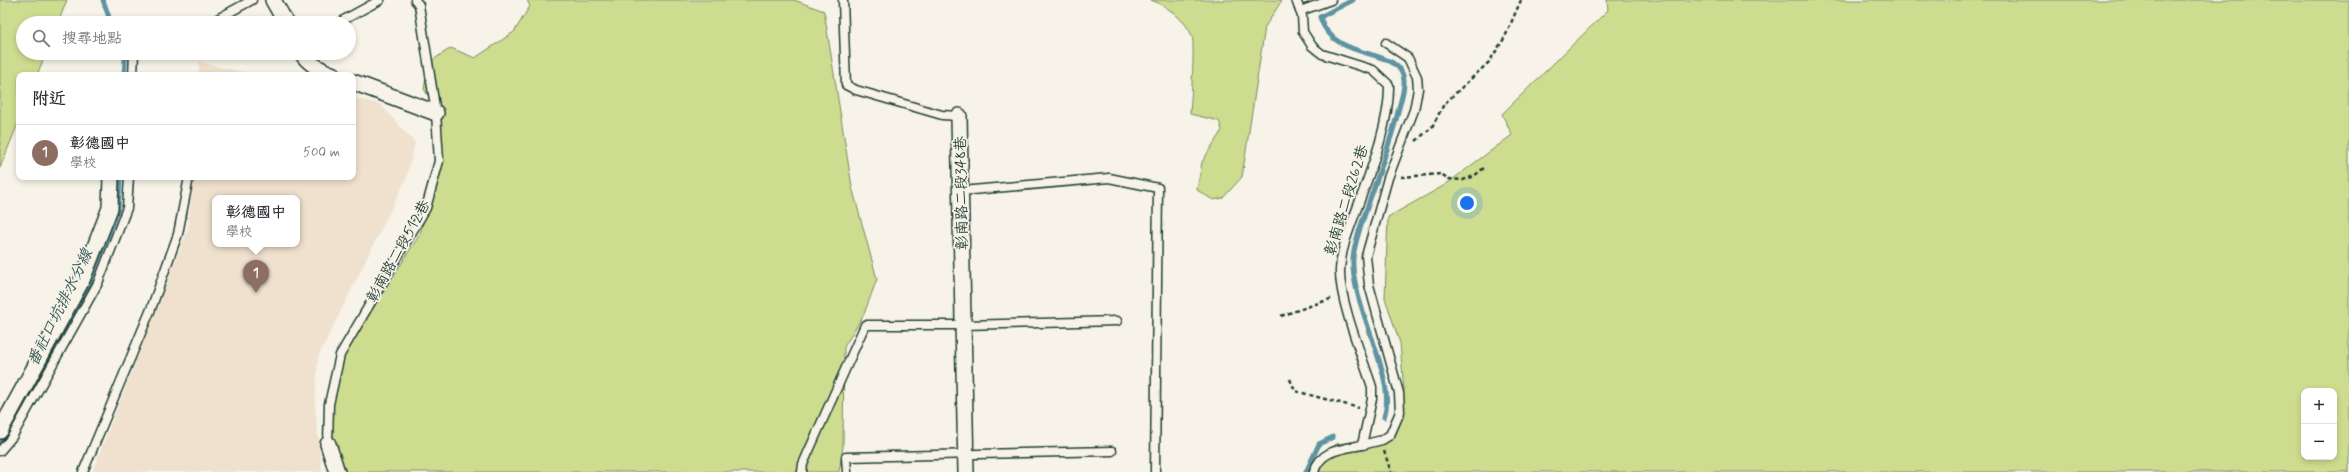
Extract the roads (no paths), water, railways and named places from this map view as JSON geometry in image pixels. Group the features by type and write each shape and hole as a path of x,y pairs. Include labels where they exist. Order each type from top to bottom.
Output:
{"street":[{"path":"273,0 282,16"},
{"path":"308,60 326,72"},
{"path":"356,83 436,113"},
{"name":"彰南路二段348巷","path":"959,116 966,472"},
{"path":"0,432 82,280 110,208 111,180"},
{"name":"彰南路二段512巷","path":"328,444 337,472"}],"lane":[{"path":"223,16 252,0"},
{"path":"351,16 380,0"},
{"name":"彰南路二段512巷","path":"328,444 329,404 340,355 426,208 439,161 436,113 419,5 415,0"},
{"name":"彰南路二段348巷","path":"843,0 846,85 856,90 942,115 959,116"},
{"name":"彰南路二段262巷","path":"1296,0 1300,11 1303,32 1312,46 1322,54 1373,70 1389,86 1389,99 1385,118 1342,252 1340,271 1343,294 1372,387 1370,411 1362,445"},
{"path":"1300,11 1331,0"},
{"path":"1314,472 1316,464 1322,457 1336,450 1382,440 1390,434 1400,412 1399,393 1369,285 1366,256 1388,178 1414,110 1418,89 1417,77 1408,58 1386,43"},
{"path":"133,72 134,60"},
{"path":"961,191 1109,178 1158,188 1155,472"},
{"path":"0,451 12,437 98,283 127,208 129,180"},
{"path":"84,472 151,309 178,234 188,180"},
{"path":"802,472 803,464 865,325 963,325 1118,321"},
{"path":"847,472 846,457 1112,451"}],"waterway":[{"name":"番社口坑排水分線","path":"103,0 109,16"},
{"path":"1353,0 1320,17 1327,32 1338,42 1391,62 1400,69 1404,80 1403,93 1394,127 1360,230 1353,258 1354,277 1359,297 1385,382 1387,401 1384,417"},
{"name":"番社口坑排水分線","path":"124,72 125,60"},
{"name":"番社口坑排水分線","path":"0,442 10,430 89,284 118,208 120,180"},
{"path":"1306,472 1319,444 1333,437"}],"place":[{"name":"彰德國中","path":"256,293"}]}
